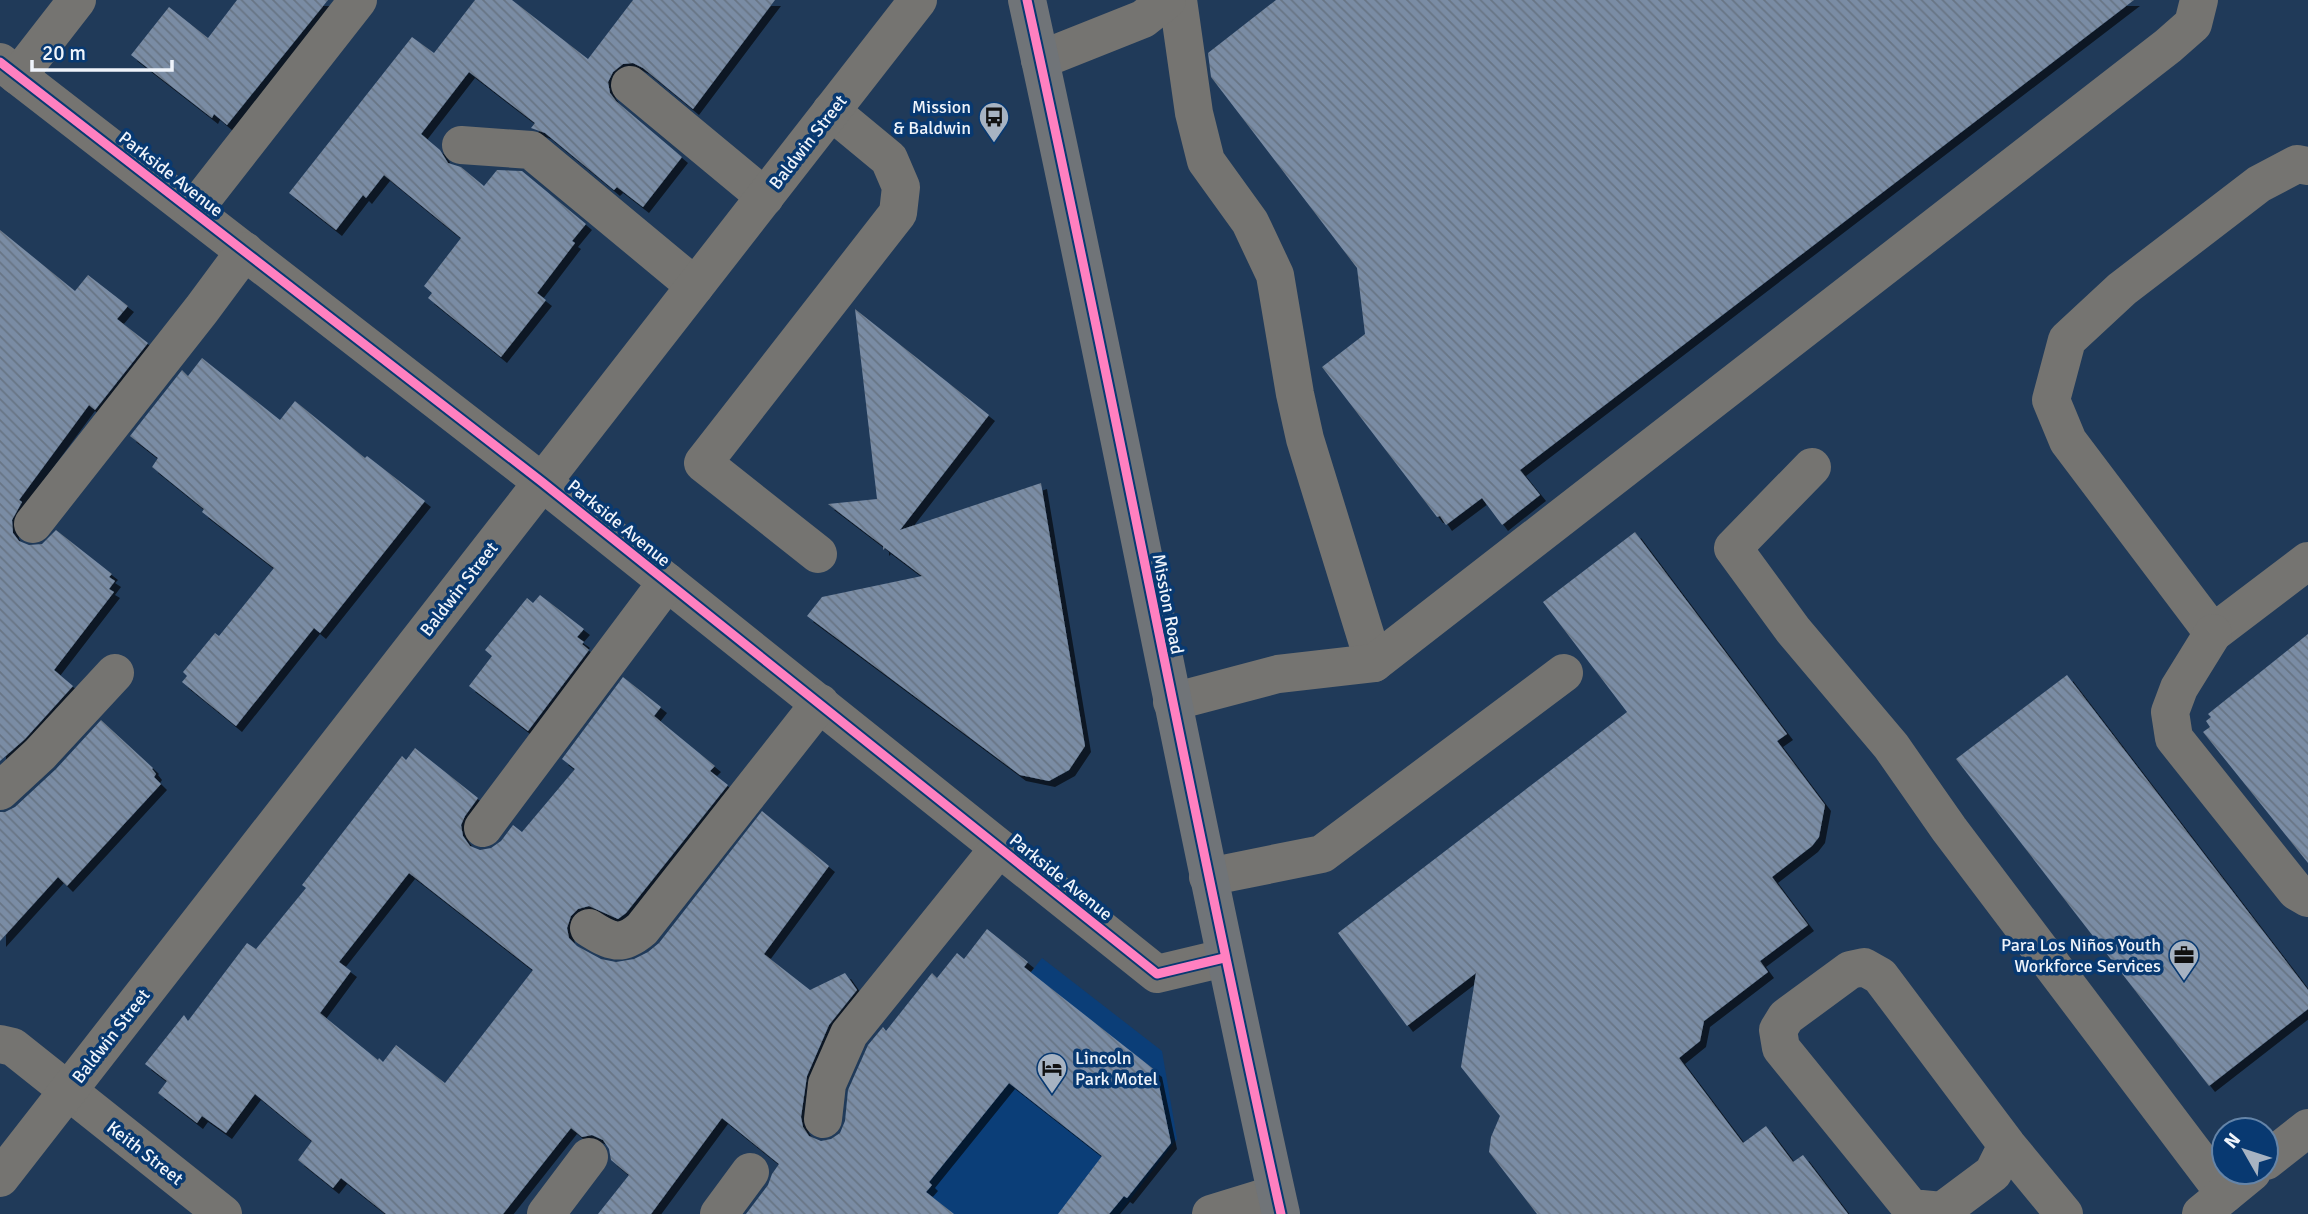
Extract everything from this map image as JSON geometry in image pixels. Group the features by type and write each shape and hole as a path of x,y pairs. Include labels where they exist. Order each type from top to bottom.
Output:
{"main road":[{"name":"Mission Road","path":"1027,0 1074,216 1224,958 1278,1204"}],"street":[{"path":"9,69 77,0"},
{"path":"193,211 358,0"},
{"name":"Baldwin Street","path":"0,1178 918,0"},
{"path":"1040,60 1143,19 1167,0"},
{"path":"1178,0 1194,113 1206,161 1250,222 1275,275 1305,439 1374,663"},
{"path":"1172,702 1278,674 1374,663 2168,46 2193,24 2199,0"},
{"name":"Parkside Avenue","path":"9,69 542,482 1157,974 1224,958"},
{"path":"630,85 765,197"},
{"path":"818,554 703,463 898,213 901,187 889,159 831,111"},
{"path":"461,145 531,150 695,286"},
{"path":"2213,633 2068,441 2051,400 2067,340 2122,289 2259,184 2297,164 2308,166"},
{"path":"33,524 245,251"},
{"path":"1812,467 1733,548 1793,630 1891,746 1950,829 2226,1193"},
{"path":"2308,561 2213,633 2179,688 2170,712 2174,738 2296,891 2308,898"},
{"path":"483,828 667,582"},
{"path":"0,791 40,754 115,673"},
{"path":"1208,877 1322,854 1563,673"},
{"path":"589,928 617,942 631,939 642,929 820,703"},
{"path":"823,1119 827,1084 849,1034 999,848"},
{"path":"2007,1145 1993,1173 1942,1211 1911,1208 1781,1048 1778,1030 1786,1017 1850,970 1864,967 1880,976 2007,1145 2064,1214"},
{"name":"Keith Street","path":"0,1044 13,1047 223,1214"},
{"path":"2280,1150 2308,1128"},
{"path":"546,1214 589,1157"},
{"path":"719,1214 750,1172"},
{"path":"1211,1214 1278,1204"}],"shaded area":[{"name":"Lincoln Park Motel","path":"1042,958 1162,1051 1177,1139 1119,1214 844,1214"}],"building":[{"path":"237,0 328,0 227,125 214,114 212,118 131,55 169,7 208,38"},
{"path":"475,0 512,0 588,59 633,0 775,0 693,109 643,68 633,63 623,64 613,72 608,82 610,93 616,101 682,157 643,207 617,187 614,190 545,133 531,128 535,123 469,72 421,134 440,150 448,163 461,167 484,186 497,170 522,171 586,224 537,293 546,300 501,357 428,298 432,293 424,286 461,238 384,175 366,198 363,195 336,230 289,193 412,37 434,53"},
{"path":"1276,0 2134,0 1520,470 1540,495 1502,525 1482,498 1446,525 1440,516 1437,517 1322,367 1365,334 1357,268 1211,77 1208,53"},
{"path":"0,230 75,291 88,275 128,306 117,319 148,343 95,410 89,405 19,500 22,502 12,520 13,533 19,541 29,545 42,544 56,530 112,574 109,577 115,581 109,589 114,592 54,670 73,686 25,739 0,761"},
{"path":"855,309 989,415 900,530 1041,483 1085,746 1069,770 1049,781 1020,775 807,616 822,597 922,576 885,548 883,550 883,546 828,504 877,499"},
{"path":"202,358 280,420 295,401 365,458 367,456 425,501 320,633 314,628 236,726 182,682 187,676 183,672 215,633 219,636 274,568 202,512 204,509 152,467 158,458 130,436 182,370 188,376"},
{"path":"1635,532 1787,734 1777,741 1825,805 1819,837 1812,846 1772,877 1808,925 1760,961 1768,972 1704,1021 1700,1041 1679,1058 1743,1143 1766,1126 1793,1162 1803,1155 1848,1214 1537,1214 1489,1152 1491,1137 1500,1116 1461,1067 1476,973 1407,1026 1338,933 1627,712 1543,602"},
{"path":"540,595 584,629 577,637 589,650 528,731 469,686 492,656 485,650 527,598 533,603"},
{"path":"2308,634 2308,863 2203,732 2210,727 2206,721 2211,717 2208,714"},
{"path":"2067,675 2308,990 2308,1009 2209,1086 1956,759"},
{"path":"623,677 661,707 654,716 715,766 710,771 728,785 626,913 618,919 589,906 578,909 571,916 567,928 569,938 577,946 601,959 616,962 634,959 659,943 762,811 829,866 764,954 810,990 845,973 857,990 829,1025 807,1076 801,1117 809,1136 821,1141 840,1133 845,1121 848,1090 868,1045 883,1027 886,1031 932,973 937,978 957,953 964,959 987,929 1028,962 1024,967 1156,1071 1171,1143 1127,1198 1124,1196 1109,1214 1058,1214 1102,1156 1009,1083 929,1182 932,1185 926,1192 954,1214 746,1214 768,1185 779,1164 722,1118 651,1214 598,1214 629,1175 611,1160 609,1149 603,1140 592,1135 582,1137 571,1128 503,1214 386,1214 341,1178 333,1188 298,1160 312,1141 255,1094 226,1133 202,1116 197,1123 158,1093 167,1081 145,1064 184,1015 188,1021 247,943 256,949 306,888 302,885 402,756 406,760 415,748 478,798 461,825 463,836 470,846 480,850 491,848 501,841 513,825 522,832 575,769 562,759","holes":["409,873 533,970 445,1083 396,1045 383,1062 379,1058 378,1060 320,1013 351,971 339,962"]},
{"path":"101,720 153,768 156,774 154,777 161,784 67,886 58,877 0,941 0,812 15,807 56,769"}],"cycle path":[{"path":"1027,0 1281,1214"},
{"path":"0,62 542,482 1157,974 1224,958"}],"place":[{"name":"Mission & Baldwin","path":"994,144"},
{"name":"Para Los Niños Youth Workforce Services","path":"2184,982"},
{"name":"Lincoln Park Motel","path":"1052,1095"}]}
